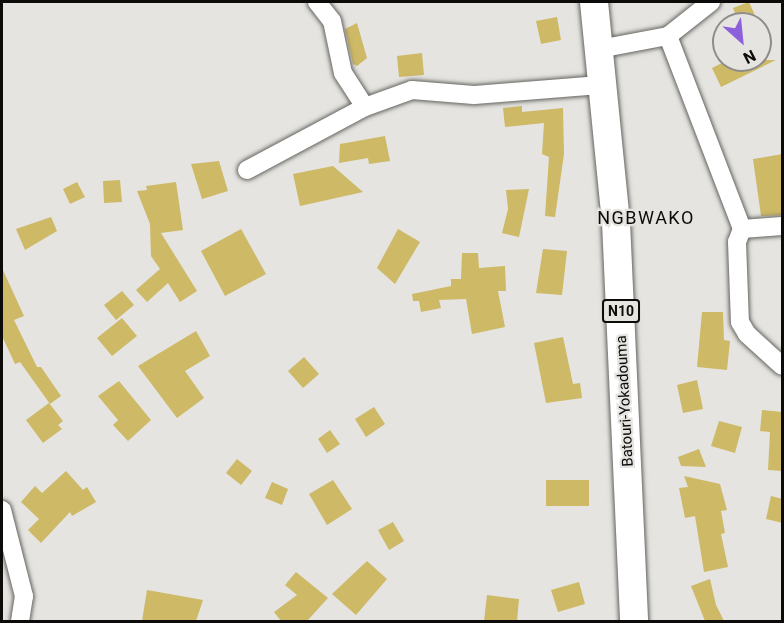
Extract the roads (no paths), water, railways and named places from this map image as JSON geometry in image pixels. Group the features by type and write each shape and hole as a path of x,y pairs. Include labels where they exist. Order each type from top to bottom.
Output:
{"highway":[{"name":"Batouri-Yokadouma","path":"594,2 616,222 634,621"}],"street":[{"path":"317,2 332,21 343,73 365,107"},
{"path":"599,49 668,36 711,2"},
{"path":"668,36 742,229 737,242 740,322 747,334 783,366"},
{"path":"247,170 365,107 412,90 474,95 601,86"},
{"path":"742,229 783,226"},
{"path":"2,510 24,596 20,621"}],"district":[{"name":"NGBWAKO","path":"646,218"}]}
